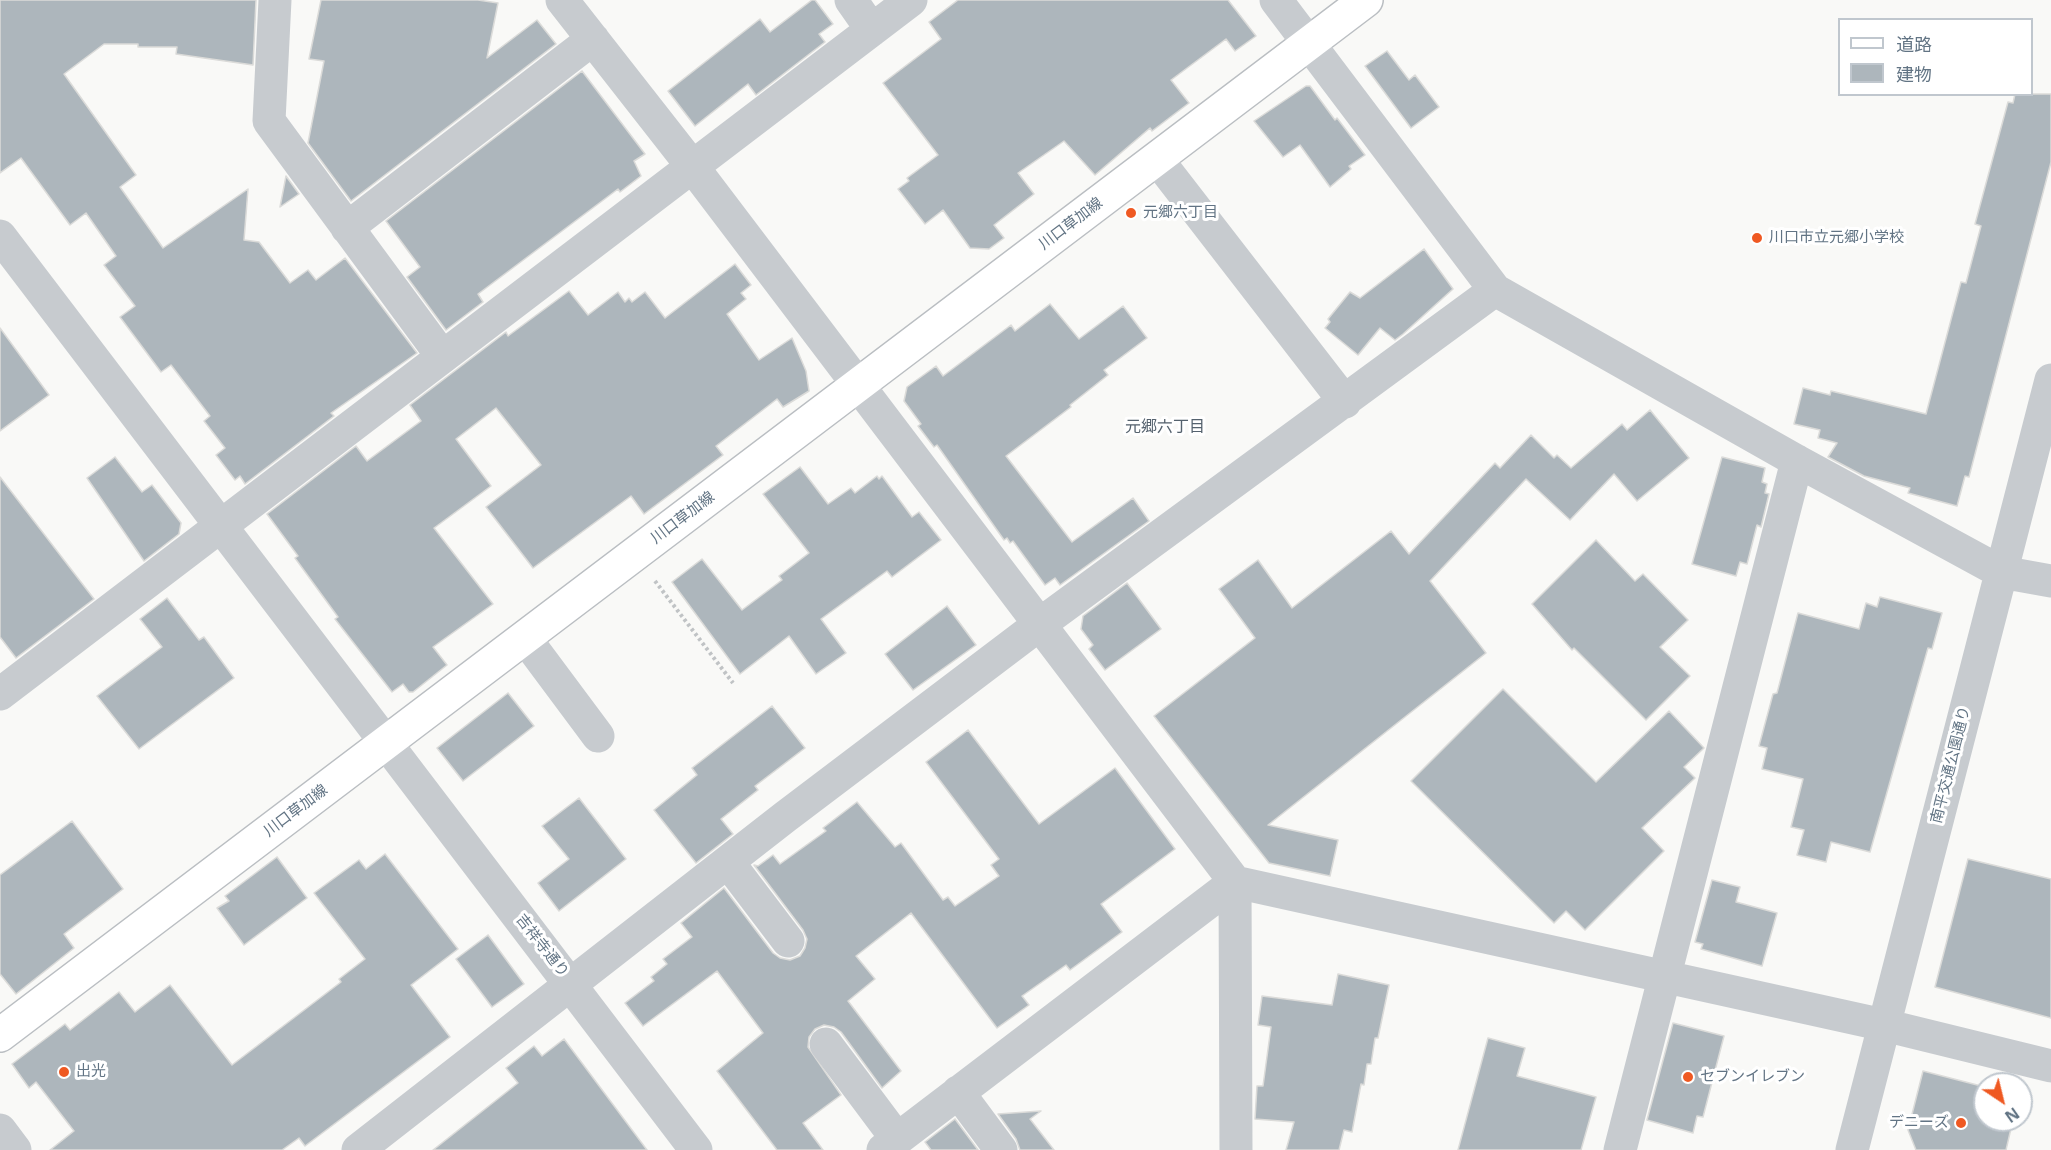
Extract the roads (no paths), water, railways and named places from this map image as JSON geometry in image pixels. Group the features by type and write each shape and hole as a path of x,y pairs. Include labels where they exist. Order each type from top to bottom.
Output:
{"main road":[{"name":"川口草加線","path":"0,1035 1366,0"}],"street":[{"path":"275,0 269,121 442,357"},
{"path":"562,0 692,166 1235,882 1236,1150"},
{"path":"851,0 872,30"},
{"path":"1,692 911,0"},
{"path":"1276,0 1495,290 1797,461 2001,572 2051,581"},
{"path":"347,228 593,39"},
{"path":"1157,159 1345,402"},
{"name":"吉祥寺通り","path":"0,236 221,523 696,1150"},
{"path":"358,1150 728,862 1040,624 1495,290"},
{"name":"南平交通公園通り","path":"1852,1150 2051,380"},
{"path":"1620,1150 1797,461"},
{"path":"525,638 598,736"},
{"path":"728,862 788,941"},
{"path":"826,1044 893,1145 958,1092 1235,882 1884,1025 2051,1066"},
{"path":"958,1092 1001,1150"},
{"path":"0,1130 15,1150"}],"place":[{"name":"元郷六丁目","path":"1131,213"},
{"name":"川口市立元郷小学校","path":"1757,238"},
{"name":"出光","path":"64,1072"},
{"name":"セブンイレブン","path":"1688,1077"},
{"name":"デニーズ","path":"1961,1123"}],"district":[{"name":"元郷六丁目","path":"1165,427"}]}
